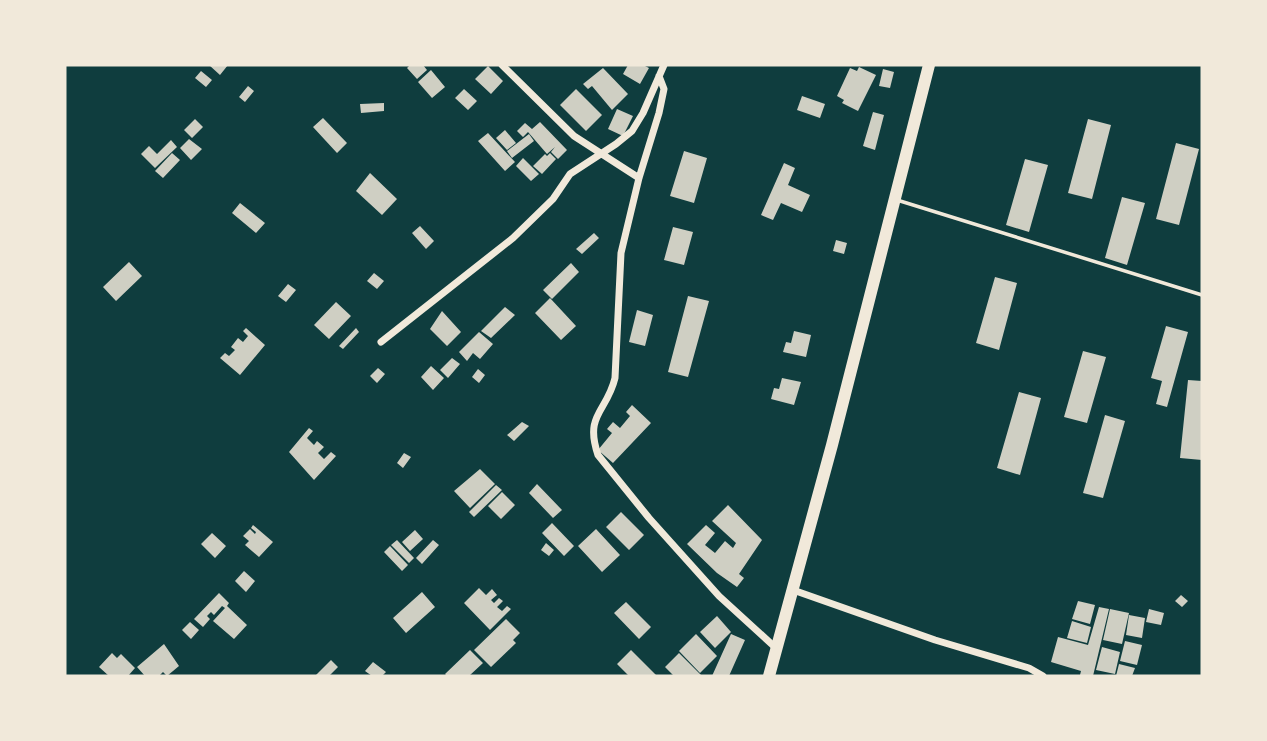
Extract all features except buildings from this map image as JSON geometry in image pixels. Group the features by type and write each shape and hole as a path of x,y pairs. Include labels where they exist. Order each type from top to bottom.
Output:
{"main road":[{"path":"769,676 929,65"}],"street":[{"path":"502,65 574,136 639,178"},
{"path":"381,342 513,238 553,199 570,174 632,131 664,65"},
{"path":"659,76 664,89 659,113 639,178 621,253 615,378 612,394 594,419 594,443 598,455 649,518 719,596 777,649"},
{"path":"793,590 935,640 1029,668 1043,676"}],"lane":[{"path":"895,199 1202,295"}]}
